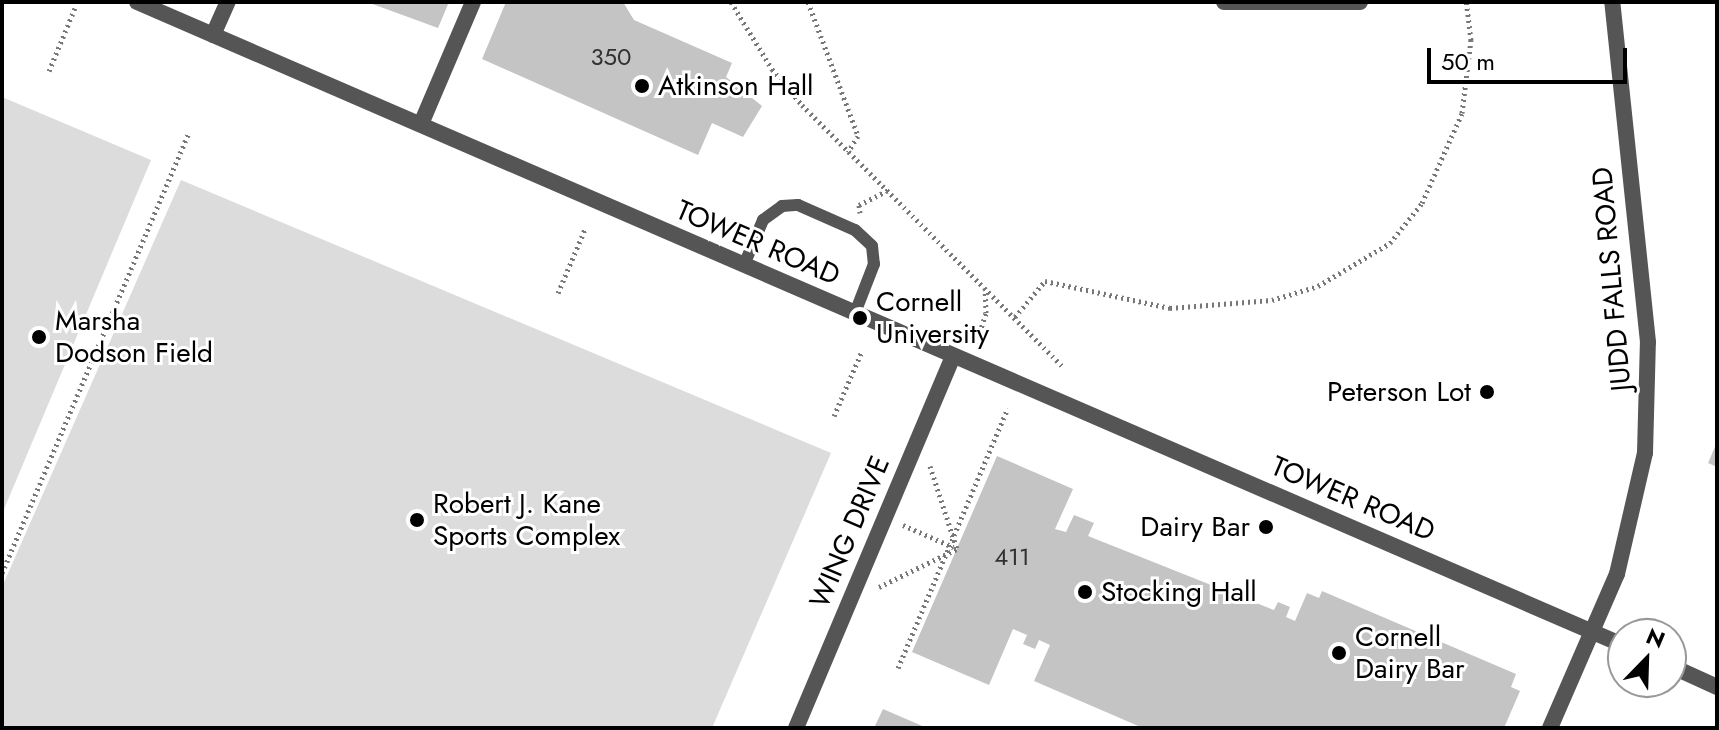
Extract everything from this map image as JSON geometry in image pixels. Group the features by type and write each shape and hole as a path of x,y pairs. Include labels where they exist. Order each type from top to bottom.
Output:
{"street":[{"name":"TOWER ROAD","path":"137,2 1607,638"},
{"path":"213,35 228,2"},
{"path":"421,124 473,2"},
{"path":"1224,2 1360,2"},
{"name":"JUDD FALLS ROAD","path":"1550,728 1593,632 1634,515 1650,390 1612,2"},
{"name":"WING DRIVE","path":"796,728 953,356"},
{"path":"1687,673 1717,687"}],"lane":[{"path":"744,265 763,220 782,206 798,205 855,230 872,246 874,264 855,313"}],"path":[{"path":"731,2 772,69 848,152 890,189 1063,367"},
{"path":"808,2 858,136 848,152"},
{"path":"1015,317 1045,281 1170,308 1272,300 1318,286 1390,243 1422,203 1462,113 1471,40 1466,2"},
{"path":"49,71 75,8"},
{"path":"2,573 189,132"},
{"path":"855,230 861,221 859,205 890,189"},
{"path":"558,293 585,229"},
{"path":"976,345 986,313 985,288"},
{"path":"834,416 862,351"},
{"path":"898,668 1008,408"},
{"path":"928,461 957,549"},
{"path":"901,525 957,549"},
{"path":"874,589 957,549"}],"shaded area":[{"name":"Marsha Dodson Field","path":"2,97 151,160 2,514"},
{"name":"Robert J. Kane Sports Complex","path":"181,180 831,453 712,728 2,728 2,587"}],"building":[{"path":"367,2 449,2 438,28"},
{"name":"Atkinson Hall","path":"506,2 623,2 634,20 732,63 726,77 762,106 743,137 712,123 698,155 482,59"},
{"path":"1717,442 1717,467 1708,463"},
{"name":"Stocking Hall","path":"997,456 1073,489 1055,529 1066,532 1074,515 1094,523 1088,536 1274,610 1278,602 1290,607 1286,617 1295,621 1307,593 1319,598 1322,591 1516,674 1511,687 1520,691 1504,728 1143,728 1034,681 1050,645 1039,640 1035,649 1023,644 1027,635 1013,629 989,685 912,652"},
{"path":"883,709 927,728 874,728"}],"place":[{"name":"Atkinson Hall","path":"642,86"},
{"name":"Cornell University","path":"860,318"},
{"name":"Marsha Dodson Field","path":"39,337"},
{"name":"Peterson Lot","path":"1487,392"},
{"name":"Robert J. Kane Sports Complex","path":"417,520"},
{"name":"Dairy Bar","path":"1266,527"},
{"name":"Stocking Hall","path":"1085,592"},
{"name":"Cornell Dairy Bar","path":"1339,653"}]}
